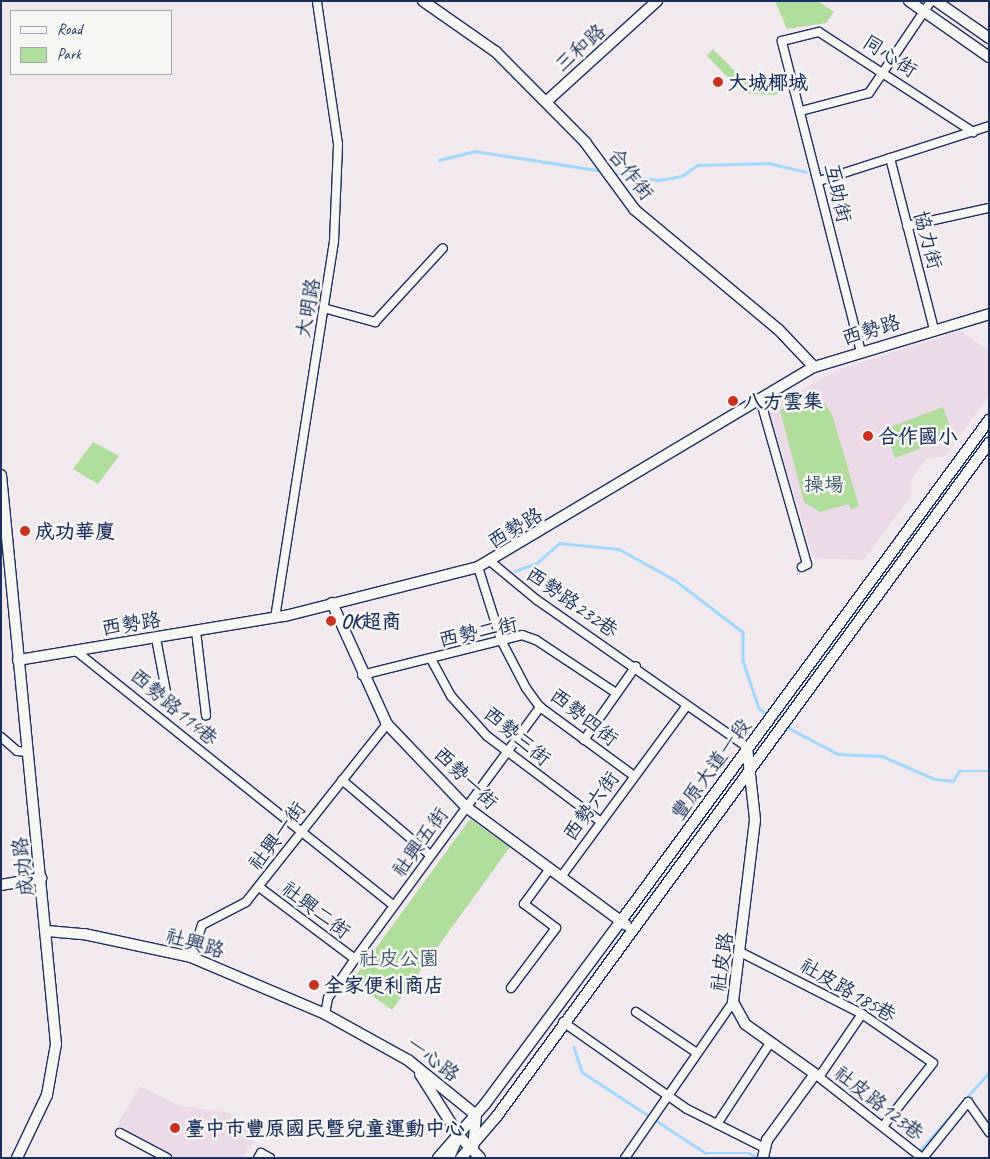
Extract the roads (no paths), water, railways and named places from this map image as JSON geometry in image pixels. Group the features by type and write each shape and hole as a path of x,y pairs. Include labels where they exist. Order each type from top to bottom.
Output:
{"street":[{"name":"大明路","path":"274,618 303,418 327,309 338,144 317,1"},
{"name":"合作街","path":"423,1 496,52 547,101 634,210 778,329 814,367"},
{"name":"三和路","path":"547,101 657,1"},
{"path":"909,1 989,57"},
{"path":"801,111 869,93 931,1"},
{"path":"936,1 989,38"},
{"name":"同心街","path":"782,42 819,32 884,70 973,132"},
{"name":"互助街","path":"782,42 819,181 861,352"},
{"path":"819,181 989,126"},
{"name":"協力街","path":"890,158 934,329"},
{"path":"908,226 989,208"},
{"path":"327,309 375,322 443,248"},
{"name":"西勢路","path":"18,660 274,618 478,567 491,562 814,367 934,329 989,314"},
{"path":"760,399 807,564 802,567"},
{"name":"豐原大道一段","path":"438,1158 476,1115 621,921 989,420"},
{"name":"豐原大道一段","path":"461,1158 472,1152 563,1022 989,444"},
{"name":"成功路","path":"1,476 27,752 47,931 56,1044 52,1078 37,1121 17,1158"},
{"name":"西勢路232巷","path":"491,562 537,600 636,666 686,707 747,747"},
{"name":"西勢四街","path":"478,567 501,640 540,707 633,775"},
{"name":"西勢一街","path":"332,603 362,675 387,724 466,807 632,930"},
{"path":"196,631 206,715"},
{"name":"西勢二街","path":"362,675 522,635 536,640 616,693"},
{"path":"156,638 168,697"},
{"name":"西勢路114巷","path":"76,651 300,833 393,905"},
{"name":"西勢三街","path":"431,658 451,696 506,752 600,821"},
{"path":"584,740 636,666"},
{"name":"社興五街","path":"325,1014 328,998 355,959 540,707"},
{"name":"西勢六街","path":"560,877 633,775 686,707"},
{"name":"社興一街","path":"190,957 202,925 246,902 387,724"},
{"path":"1,738 17,751 27,752"},
{"name":"社皮路","path":"747,747 755,820 742,953 733,1002 745,1024 817,1075"},
{"path":"342,780 430,855"},
{"path":"511,988 556,928 524,904 549,870"},
{"path":"1,885 40,878"},
{"name":"社興二街","path":"258,887 355,959"},
{"name":"社興路","path":"47,931 84,934 190,957 325,1014"},
{"name":"社皮路185巷","path":"742,953 862,1014 933,1063 884,1125"},
{"path":"625,1158 733,1002"},
{"path":"636,1012 697,1053"},
{"name":"一心路","path":"325,1014 416,1067 476,1115"},
{"path":"563,1022 667,1096 763,1152 862,1014"},
{"path":"717,1124 770,1043"},
{"path":"416,1067 459,1136 472,1152 480,1158"},
{"name":"社皮路123巷","path":"817,1075 884,1125 922,1158"},
{"path":"922,1158 968,1102 989,1132"},
{"path":"472,1152 476,1115"},
{"path":"120,1134 166,1158"},
{"name":"豐原大道一段","path":"449,1158 459,1136"},
{"path":"258,1158 261,1153 270,1158"}],"waterway":[{"path":"439,160 475,151 602,171"},
{"path":"612,173 659,180 682,176 697,165 768,163 806,172"},
{"path":"515,571 537,563 559,543 619,549 675,580 743,632 743,661 759,708 768,715"},
{"path":"785,726 838,754 882,756 935,779 953,781 959,771 989,771"},
{"path":"574,1047 582,1072 706,1153 749,1153 759,1158"},
{"path":"913,1158 989,1072"}],"place":[{"name":"大城椰城","path":"718,82"},
{"name":"八方雲集","path":"733,401"},
{"name":"合作國小","path":"868,436"},
{"name":"成功華廈","path":"25,531"},
{"name":"OK超商","path":"331,621"},
{"name":"全家便利商店","path":"314,985"},
{"name":"臺中市豐原國民暨兒童運動中心","path":"175,1128"}],"park label":[{"name":"操場","path":"824,484"},
{"name":"社皮公園","path":"399,958"}]}
